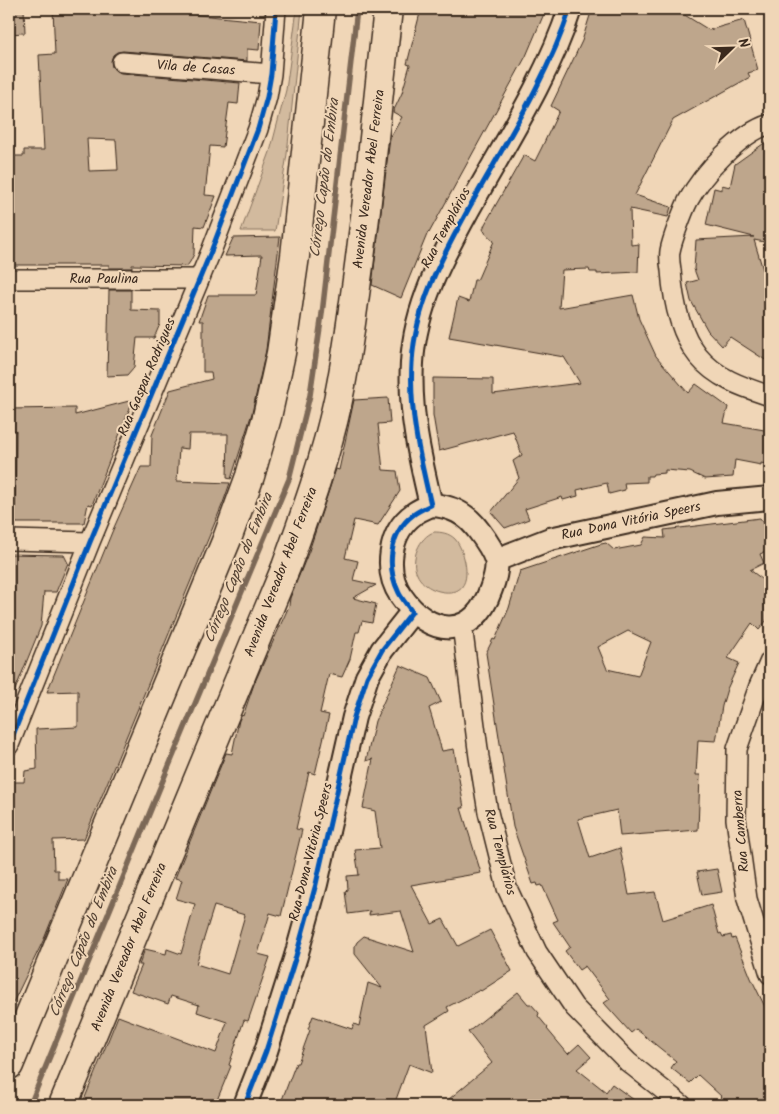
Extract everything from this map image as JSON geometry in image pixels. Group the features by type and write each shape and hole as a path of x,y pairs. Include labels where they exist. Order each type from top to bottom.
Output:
{"main road":[{"path":"9,1066 227,539 250,476 262,434 280,353 295,256 321,9"},
{"name":"Avenida Vereador Abel Ferreira","path":"63,1105 286,567 310,501 325,452 347,353 365,218 388,9"}],"street":[{"name":"Rua Gaspar Rodrigues","path":"9,745 90,542 200,279 258,129 271,74 276,9"},
{"name":"Rua Templários","path":"431,505 412,411 412,362 417,327 426,295 443,255 548,65 570,9"},
{"name":"Vila de Casas","path":"122,62 271,74"},
{"path":"770,124 738,142 708,172 688,201 669,252 672,296 684,332 697,355 708,366 734,384 770,396"},
{"name":"Rua Paulina","path":"9,279 200,279"},
{"name":"Rua Dona Vitória Speers","path":"496,560 550,539 717,503 770,498"},
{"path":"431,505 445,506 459,512 475,526 496,560 496,578 489,596 478,613 462,626 450,628 425,622 412,612 399,594 392,574 391,556 394,542 401,526 414,514 431,505"},
{"path":"9,540 90,542"},
{"name":"Rua Dona Vitória Speers","path":"245,1105 266,1051 296,956 318,875 354,717 367,677 382,650 412,612"},
{"name":"Rua Templários","path":"462,626 485,793 507,888 536,952 574,1007 628,1062 682,1105"},
{"name":"Rua Camberra","path":"770,661 759,686 737,749 736,809 747,899 770,974"}],"shaded area":[{"path":"297,9 302,9 287,154 275,231 241,231 270,152 286,90"},
{"path":"434,532 445,533 453,537 464,558 466,566 465,581 456,591 445,592 428,587 417,574 415,556 417,550 424,539"}],"building":[{"path":"9,9 24,9 25,33 9,34"},
{"path":"53,9 168,9 168,12 261,21 259,50 247,49 247,61 123,51 113,55 111,61 112,67 121,73 240,83 238,104 229,103 223,147 210,146 205,195 216,196 204,227 195,226 194,254 187,266 132,265 132,268 109,268 109,265 9,265 9,156 24,156 24,150 44,150 39,55 55,54","holes":["87,139 116,140 118,170 89,171"]},
{"path":"421,9 546,9 526,56 428,232 401,298 372,285 390,138 402,117 393,112 402,93 410,65 407,64"},
{"path":"592,9 637,9 653,12 653,9 675,9 709,30 744,20 758,70 748,73 750,77 673,120 635,195 671,207 668,217 630,209 631,245 639,244 638,272 597,274 597,272 590,272 589,269 562,270 559,308 633,295 639,319 656,356 688,393 696,384 728,407 724,423 770,431 770,455 765,464 761,463 761,465 735,460 733,477 705,479 690,472 665,470 665,473 647,476 647,482 624,483 625,490 609,494 607,483 577,490 578,496 563,500 562,497 525,509 529,519 505,528 491,512 519,478 513,461 522,455 513,431 439,451 433,415 433,378 493,379 493,394 580,383 564,357 449,337 458,298 469,302 474,280 477,280 494,241 483,229 485,224 524,155 535,161 542,147 559,111 551,106 582,41"},
{"path":"770,139 770,243 754,240 770,293 770,363 730,337 722,346 708,331 691,301 687,283 698,280 694,269 696,240 754,237 706,225 714,188 722,190 722,185 730,187 735,164"},
{"path":"280,237 266,350 252,413 231,479 227,478 228,434 189,434 188,449 179,448 177,481 230,483 223,503 84,839 53,840 54,870 58,870 58,879 68,879 44,939 9,1011 9,782 24,782 25,771 37,769 36,729 78,727 78,691 47,692 112,532 141,467 151,467 152,435 170,390 212,379 211,372 203,372 203,321 199,321 208,295 256,295 262,255 225,256 233,238"},
{"path":"109,290 131,290 131,310 160,311 160,324 154,338 137,338 134,367 127,375 107,376"},
{"path":"388,398 390,423 378,424 383,470 397,471 400,491 378,525 354,520 345,558 358,561 353,580 376,585 353,598 376,604 372,623 362,621 359,632 356,632 350,659 342,677 329,674 320,713 329,715 315,774 309,772 296,829 302,830 281,916 270,913 258,954 270,957 248,1021 244,1020 229,1065 231,1066 215,1105 82,1105 118,1016 216,1053 227,1022 197,1012 199,1005 171,996 168,1004 131,991 142,965 139,965 145,949 166,954 167,949 181,954 195,904 176,899 182,880 175,878 226,753 232,754 239,720 243,716 254,684 289,606 290,598 309,551 336,469 339,470 354,400","holes":["214,906 245,915 228,974 196,964"]},
{"path":"133,400 92,505 88,504 84,523 15,523 16,431 9,431 9,409 75,408 75,415"},
{"path":"760,518 764,523 769,550 760,554 764,563 750,570 770,585 770,616 759,630 752,623 728,658 739,663 727,689 716,741 698,740 696,775 700,775 698,830 620,836 617,810 578,819 590,858 620,848 629,895 655,892 663,920 711,905 719,934 721,933 723,937 731,935 732,939 735,938 751,978 770,1017 770,1105 714,1105 722,1097 698,1075 690,1083 671,1068 676,1061 636,1029 631,1033 604,1003 610,999 585,966 579,970 565,951 570,947 553,922 558,920 542,885 533,884 513,827 486,653 493,639 495,640 509,608 520,571 601,544 606,543 614,550 641,545 645,537 665,538 664,530","holes":["628,631 651,642 638,676 607,669 598,647"]},
{"path":"9,554 64,555 68,563 56,592 44,592 41,626 9,705"},
{"path":"400,665 430,678 441,702 429,708 442,751 454,749 464,808 461,808 481,873 411,885 432,924 443,919 458,946 490,930 512,971 481,991 447,1007 449,1011 426,1025 432,1073 409,1064 394,1105 280,1105 296,1063 298,1063 313,1016 352,1029 354,1024 359,1026 368,983 382,988 355,954 357,942 364,936 414,952 401,911 369,915 370,911 348,914 345,891 348,890 347,876 359,875 355,850 380,848 375,811 363,808 373,759 366,761 375,721"},
{"path":"717,869 722,892 702,895 697,872"},
{"path":"518,992 539,1013 538,1016 547,1029 568,1054 579,1044 591,1057 577,1069 606,1092 612,1084 641,1105 442,1105 492,1063 468,1032"}],"waterway":[{"name":"Córrego Capão do Embira","path":"30,1105 289,479 310,395 322,314 357,9"}],"cycle path":[{"path":"9,745 90,542 212,249 258,129 271,74 276,9"},
{"path":"245,1105 266,1051 296,956 316,884 354,717 367,677 382,650 412,612 399,593 392,572 391,562 395,541 405,522 419,511 431,505 416,435 412,399 412,363 418,322 424,302 449,245 538,85 570,9"}]}
